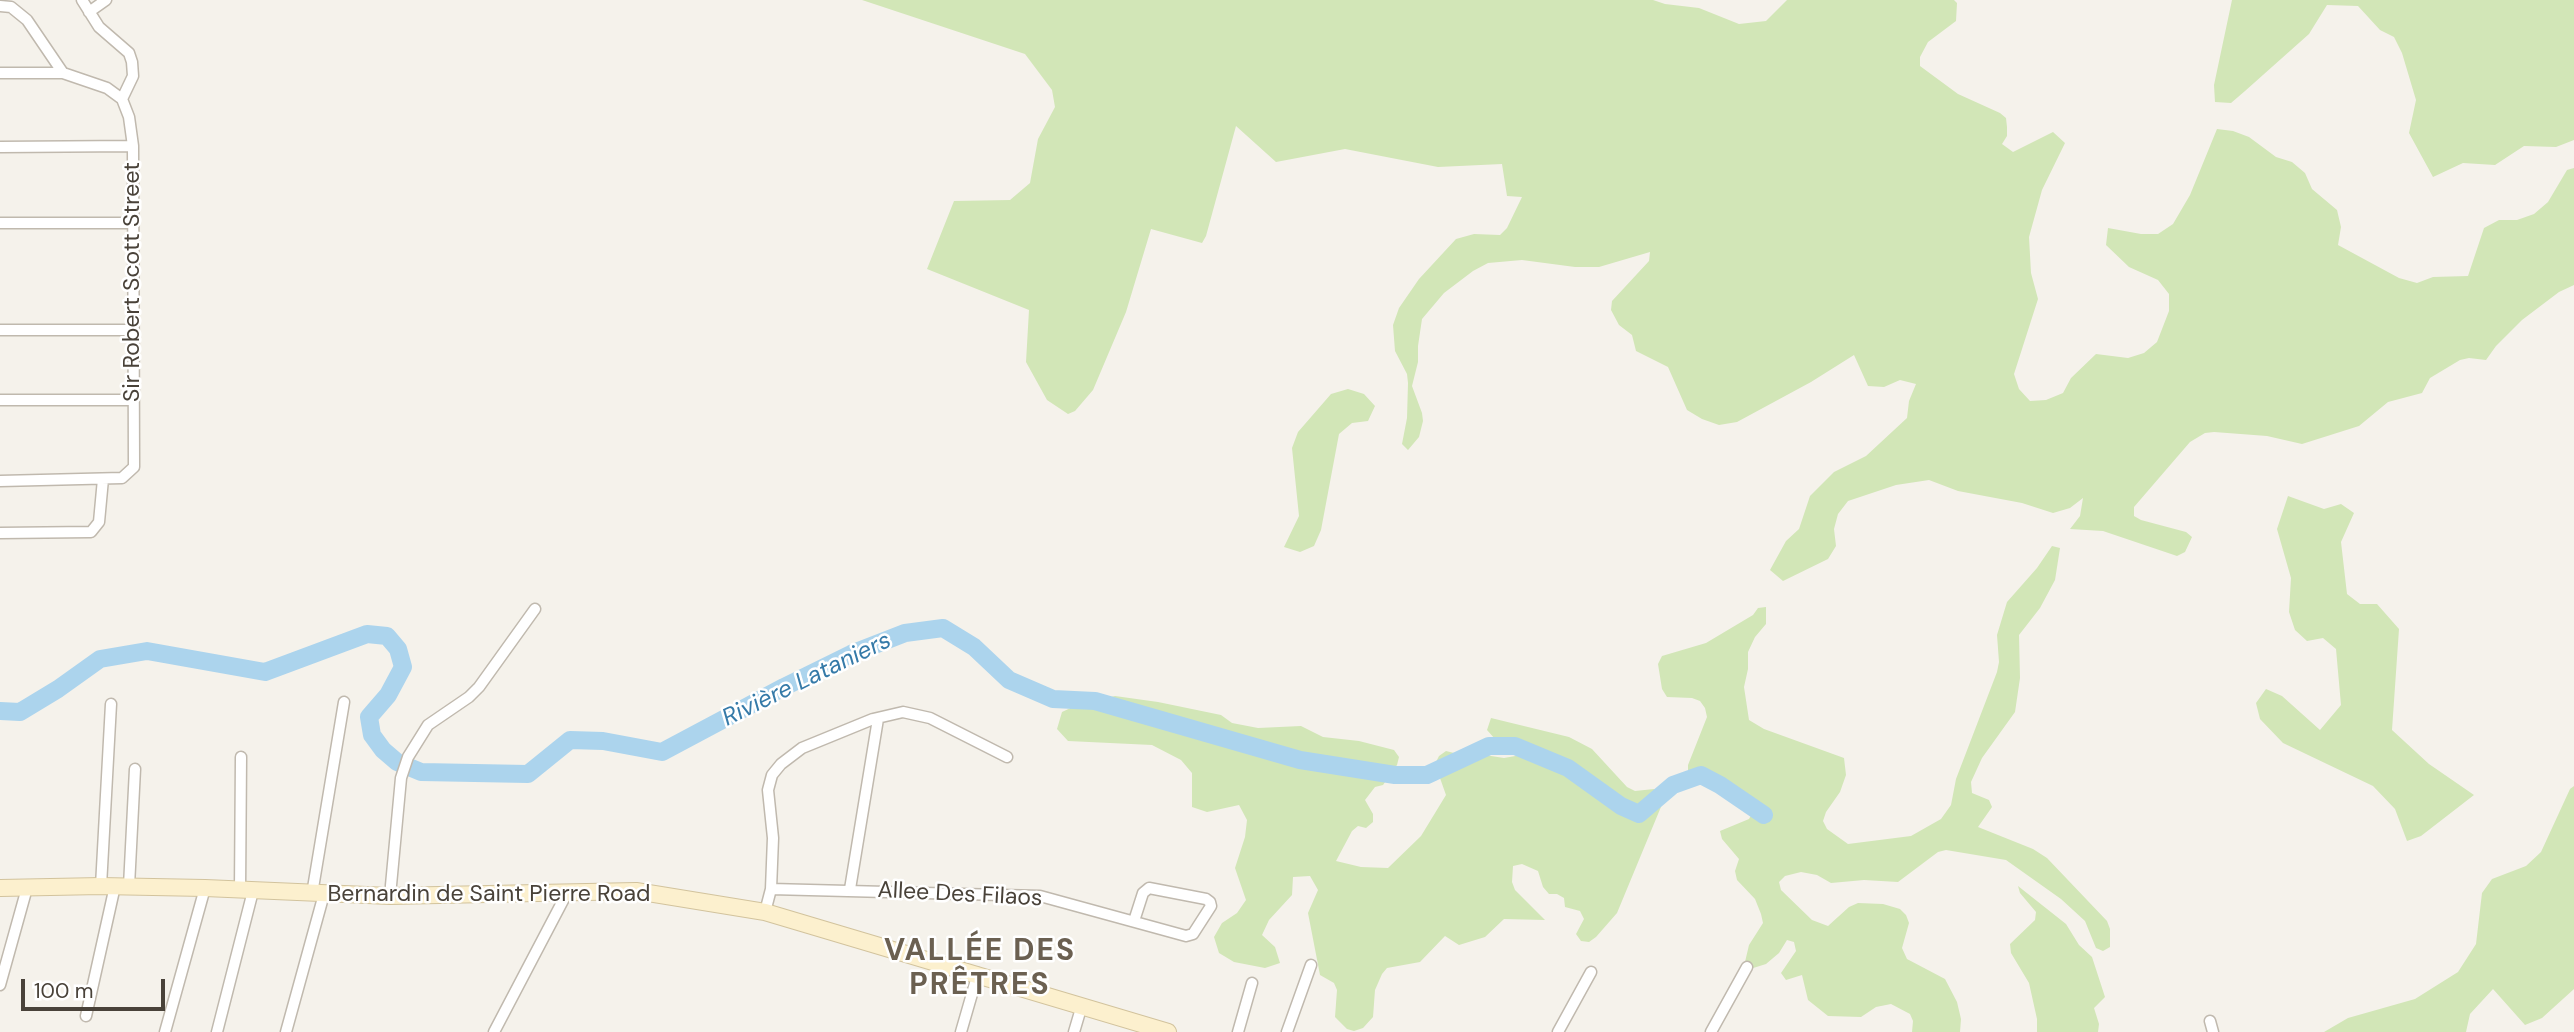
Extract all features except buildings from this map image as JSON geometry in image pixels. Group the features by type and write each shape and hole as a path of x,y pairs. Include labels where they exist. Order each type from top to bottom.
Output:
{"main road":[{"name":"Bernardin de Saint Pierre Road","path":"0,888 115,886 390,896 636,891 765,912 978,973 1168,1032"}],"street":[{"path":"0,73 63,73 107,88 122,99 133,76 129,53 99,27 82,0"},
{"path":"89,12 106,0"},
{"path":"8,4 27,20 63,73"},
{"name":"Sir Robert Scott Street","path":"103,479 122,478 134,467 133,146 130,117 122,99"},
{"path":"0,147 133,146"},
{"path":"0,223 132,223"},
{"path":"0,330 132,330"},
{"path":"0,400 133,400"},
{"path":"0,481 103,479 99,522 91,532 0,533"},
{"path":"390,896 401,778 408,757 428,726 479,687 536,609"},
{"path":"286,1032 318,894 344,702"},
{"path":"111,705 115,886"},
{"path":"765,912 771,889 773,838 768,790 772,775 781,764 802,748 903,712 929,718 1007,757"},
{"path":"850,890 878,719"},
{"path":"217,1032 246,890 241,757"},
{"path":"86,1016 115,886 135,769"},
{"path":"0,985 27,888"},
{"path":"165,1032 205,888"},
{"name":"Allee Des Filaos","path":"771,889 1040,896 1186,936 1193,934 1211,906 1206,899 1149,888 1143,893 1133,921"},
{"path":"494,1032 568,891"},
{"path":"1286,1032 1311,965"},
{"path":"1711,1032 1747,967"},
{"path":"1558,1032 1591,972"},
{"path":"961,1032 978,973"},
{"path":"1238,1032 1252,983"},
{"path":"1074,1032 1082,1005"}],"green space":[{"path":"862,0 1653,0 1699,8 1739,24 1766,21 1787,0 1954,0 1957,3 1956,21 1928,42 1920,57 1920,66 1958,94 2006,118 2007,136 2002,144 2013,152 2053,132 2065,143 2042,190 2029,237 2031,273 2038,299 2014,374 2019,389 2030,401 2046,400 2063,393 2071,378 2096,354 2128,358 2144,353 2157,342 2169,311 2169,294 2158,280 2129,267 2106,245 2108,228 2158,234 2173,224 2190,195 2217,129 2249,137 2276,157 2292,162 2305,173 2312,189 2337,210 2341,227 2338,245 2399,278 2417,283 2433,277 2468,276 2484,228 2499,220 2517,220 2534,214 2548,202 2567,170 2574,168 2574,285 2559,292 2522,320 2486,360 2460,360 2430,378 2422,393 2388,402 2359,426 2302,444 2267,436 2214,432 2205,433 2190,442 2134,507 2134,516 2141,520 2186,532 2192,537 2185,552 2177,556 2103,531 2070,529 2080,516 2083,498 2070,508 2053,513 2022,503 1958,491 1929,480 1896,485 1848,501 1838,514 1834,529 1836,546 1828,559 1783,581 1770,570 1786,541 1799,529 1810,496 1834,472 1866,456 1907,418 1909,401 1916,384 1900,380 1884,387 1868,386 1854,355 1737,422 1719,425 1702,419 1687,410 1668,367 1636,351 1632,335 1619,325 1611,310 1612,301 1649,261 1650,252 1599,267 1575,267 1522,260 1488,263 1444,293 1422,319 1418,362 1412,386 1422,413 1419,437 1408,450 1402,444 1407,418 1408,383 1407,374 1395,351 1393,325 1399,308 1419,279 1456,239 1474,234 1500,235 1507,228 1522,197 1507,196 1502,164 1438,167 1345,149 1276,162 1236,126 1202,243 1151,229 1126,312 1093,390 1075,411 1068,414 1047,400 1026,362 1029,310 927,269 954,201 1010,200 1030,183 1038,139 1055,107 1052,90 1025,54"},
{"path":"2232,0 2574,0 2574,140 2556,147 2524,146 2495,165 2463,163 2433,177 2409,133 2416,100 2402,53 2394,37 2380,30 2358,6 2327,5 2309,34 2245,91 2231,103 2215,102 2214,85"},
{"path":"1348,389 1364,394 1375,406 1368,421 1352,423 1339,434 1321,530 1314,546 1300,552 1284,547 1299,516 1292,448 1298,432 1331,394"},
{"path":"2288,496 2324,509 2341,504 2354,513 2341,542 2347,594 2360,604 2377,604 2399,629 2392,730 2429,764 2474,795 2421,836 2407,841 2395,809 2373,786 2283,743 2260,719 2256,703 2266,689 2282,696 2320,730 2341,705 2336,649 2323,638 2307,641 2295,630 2289,612 2291,578 2277,529"},
{"path":"2052,546 2060,548 2055,580 2040,608 2019,635 2020,678 2015,712 1982,758 1971,782 1972,793 1989,800 1992,807 1978,827 2033,849 2047,858 2107,921 2110,947 2103,951 2096,948 2085,921 2061,899 2006,860 1946,850 1938,852 1898,882 1864,880 1831,883 1817,875 1801,872 1785,876 1779,882 1781,890 1812,920 1828,926 1849,907 1858,903 1883,904 1900,909 1909,923 1902,948 1907,959 1945,979 1957,1002 1961,1019 1960,1032 1912,1032 1913,1021 1910,1014 1891,1004 1876,1007 1861,1017 1828,1016 1808,1000 1802,975 1786,980 1781,973 1796,951 1794,942 1787,940 1779,953 1766,964 1750,969 1745,962 1749,945 1763,923 1755,899 1737,880 1735,871 1739,859 1722,839 1720,831 1749,819 1755,808 1723,781 1704,773 1688,774 1688,765 1707,717 1705,708 1700,701 1692,698 1667,697 1662,689 1658,664 1662,656 1706,643 1753,615 1758,608 1766,607 1766,624 1755,637 1748,652 1744,687 1749,720 1764,729 1844,758 1846,775 1840,792 1826,812 1823,821 1827,829 1848,844 1911,836 1941,819 1951,805 1956,779 1997,672 1997,635 2007,602"},
{"path":"1115,696 1221,715 1232,723 1258,728 1301,726 1323,737 1359,741 1394,750 1399,757 1397,765 1383,785 1375,787 1365,800 1373,814 1373,822 1366,828 1358,826 1352,831 1336,861 1361,867 1388,868 1421,836 1446,795 1435,764 1439,756 1446,751 1504,758 1521,755 1532,749 1524,744 1495,739 1487,730 1491,718 1569,737 1592,749 1627,787 1635,791 1654,789 1661,794 1663,802 1617,913 1596,937 1589,942 1581,941 1576,934 1584,919 1580,911 1565,907 1564,898 1557,894 1549,894 1543,887 1538,871 1522,864 1513,866 1512,882 1515,890 1545,920 1504,919 1485,937 1459,945 1445,936 1420,962 1387,968 1375,990 1373,1017 1363,1028 1354,1031 1347,1029 1335,1017 1337,990 1334,983 1320,975 1308,913 1318,890 1310,876 1293,877 1292,895 1269,920 1262,935 1275,947 1280,963 1265,968 1234,962 1219,953 1214,937 1222,923 1237,913 1246,900 1235,868 1245,837 1247,820 1239,805 1207,812 1192,807 1192,773 1181,760 1152,745 1068,741 1057,729 1062,712 1077,705"},
{"path":"2574,786 2574,989 2542,1018 2525,1025 2493,989 2470,1014 2466,1032 2324,1032 2348,1018 2415,999 2458,972 2476,944 2482,893 2492,879 2526,866 2541,852 2570,789"},
{"path":"2018,886 2066,924 2079,945 2092,957 2105,997 2094,1008 2099,1024 2098,1032 2037,1032 2029,983 2011,953 2010,944 2035,920 2036,912 2020,893"}],"waterway":[{"name":"Rivière Lataniers","path":"0,711 20,712 100,659 147,651 265,672 367,634 387,636 398,649 403,667 388,695 369,717 372,735 383,750 397,762 421,772 528,774 570,740 603,741 662,752 851,654 905,633 943,628 974,647 1009,680 1053,699 1095,701 1300,760 1395,775 1427,775 1489,746 1515,746 1568,768 1621,806 1639,814 1673,785 1701,775 1764,815"}],"district":[{"name":"VALLÉE DES PRÊTRES","path":"980,969"}]}
